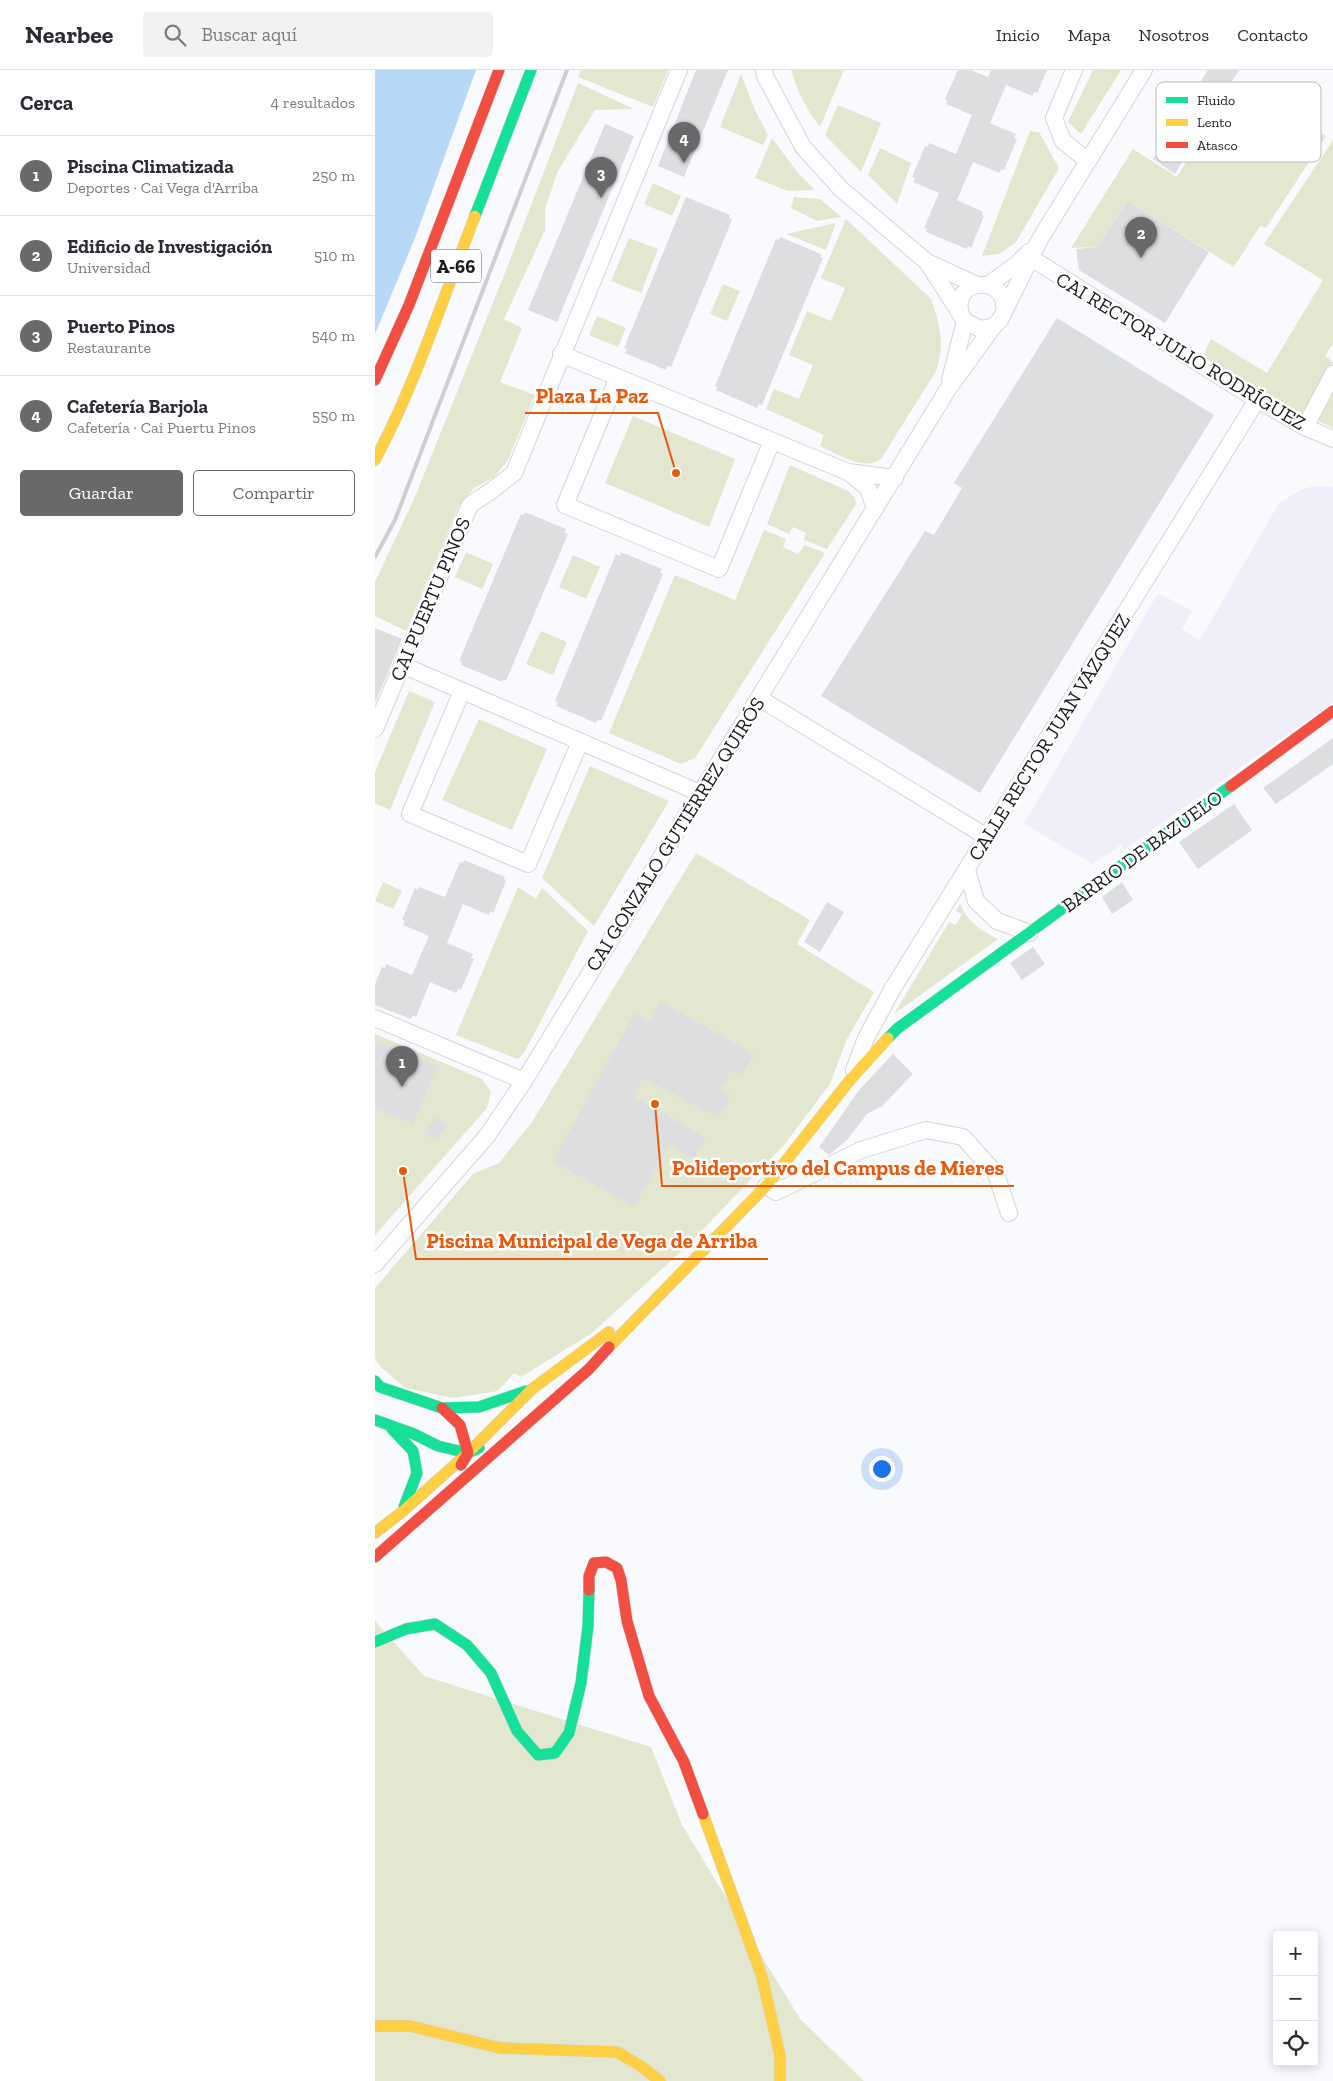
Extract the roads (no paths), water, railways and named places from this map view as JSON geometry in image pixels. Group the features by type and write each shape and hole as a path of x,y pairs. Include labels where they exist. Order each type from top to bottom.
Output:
{"main road":[{"name":"A-66","path":"375,380 409,305 499,70"},
{"name":"A-66","path":"375,460 392,428 412,380 531,70"},
{"name":"BARRIO DE BAZUELO","path":"850,1080 897,1028 1333,712"},
{"path":"375,1557 589,1369 766,1186 850,1080"},
{"path":"375,1533 403,1511 468,1453 532,1389 655,1299"},
{"path":"375,1381 380,1387 442,1408 479,1407 532,1389"},
{"path":"442,1408 460,1425 468,1453"},
{"path":"427,1510 454,1478 468,1453 486,1445 517,1416 543,1410"},
{"path":"375,1420 438,1446 468,1453"},
{"path":"375,1549 403,1511 417,1473 413,1451 387,1424"},
{"path":"375,1642 406,1629 435,1624 467,1645 491,1673 517,1731 538,1755 555,1754 569,1733 581,1683 588,1626 589,1576 594,1563 606,1562 617,1568 621,1580 627,1621 649,1696 684,1762 762,1977 780,2056 780,2081"},
{"path":"375,2026 410,2026 500,2048 617,2052 641,2066 660,2081"}],"street":[{"name":"CAI PUERTU PINOS","path":"375,729 470,505 491,492 514,473 561,354 679,70"},
{"path":"764,70 781,109 803,147 841,188 927,262 963,317 980,329 993,326"},
{"path":"1074,70 1054,118 1063,141 1088,161"},
{"path":"982,285 1017,264 1040,239 1144,70"},
{"name":"CAI GONZALO GUTIÉRREZ QUIRÓS","path":"376,1264 487,1136 524,1081 948,389 993,326 1001,320 1040,239"},
{"name":"CAI RECTOR JULIO RODRÍGUEZ","path":"1031,258 1257,400 1305,428 1333,439"},
{"path":"927,262 982,285 996,288 1003,298 1005,310"},
{"name":"CAI GONZALO GUTIÉRREZ QUIRÓS","path":"948,389 963,317 960,301 966,290 982,285"},
{"path":"561,354 849,472 895,478"},
{"path":"1305,428 1333,374"},
{"path":"619,377 565,504 719,569 772,440"},
{"name":"CALLE RECTOR JUAN VÁZQUEZ","path":"850,1080 866,1038 893,988 1257,400"},
{"path":"849,472 868,488 875,509"},
{"path":"402,665 700,793"},
{"path":"462,691 410,814 528,864 580,742"},
{"path":"759,698 987,838"},
{"path":"967,870 977,901 983,908 997,921 1030,933"},
{"path":"375,1018 524,1081"},
{"path":"766,1186 776,1192 861,1150 926,1130 963,1137 996,1174 1009,1213"}],"water":[{"path":"375,70 476,70 415,238 375,334"}],"railway":[{"path":"375,557 395,520 567,70"}],"place":[{"name":"Cafetería Barjola","path":"684,163"},
{"name":"Puerto Pinos","path":"601,198"},
{"name":"Edificio de Investigación","path":"1141,258"},
{"name":"Plaza La Paz","path":"676,473"},
{"name":"Piscina Climatizada","path":"402,1087"},
{"name":"Polideportivo del Campus de Mieres","path":"655,1104"},
{"name":"Piscina Municipal de Vega de Arriba","path":"403,1171"}]}
